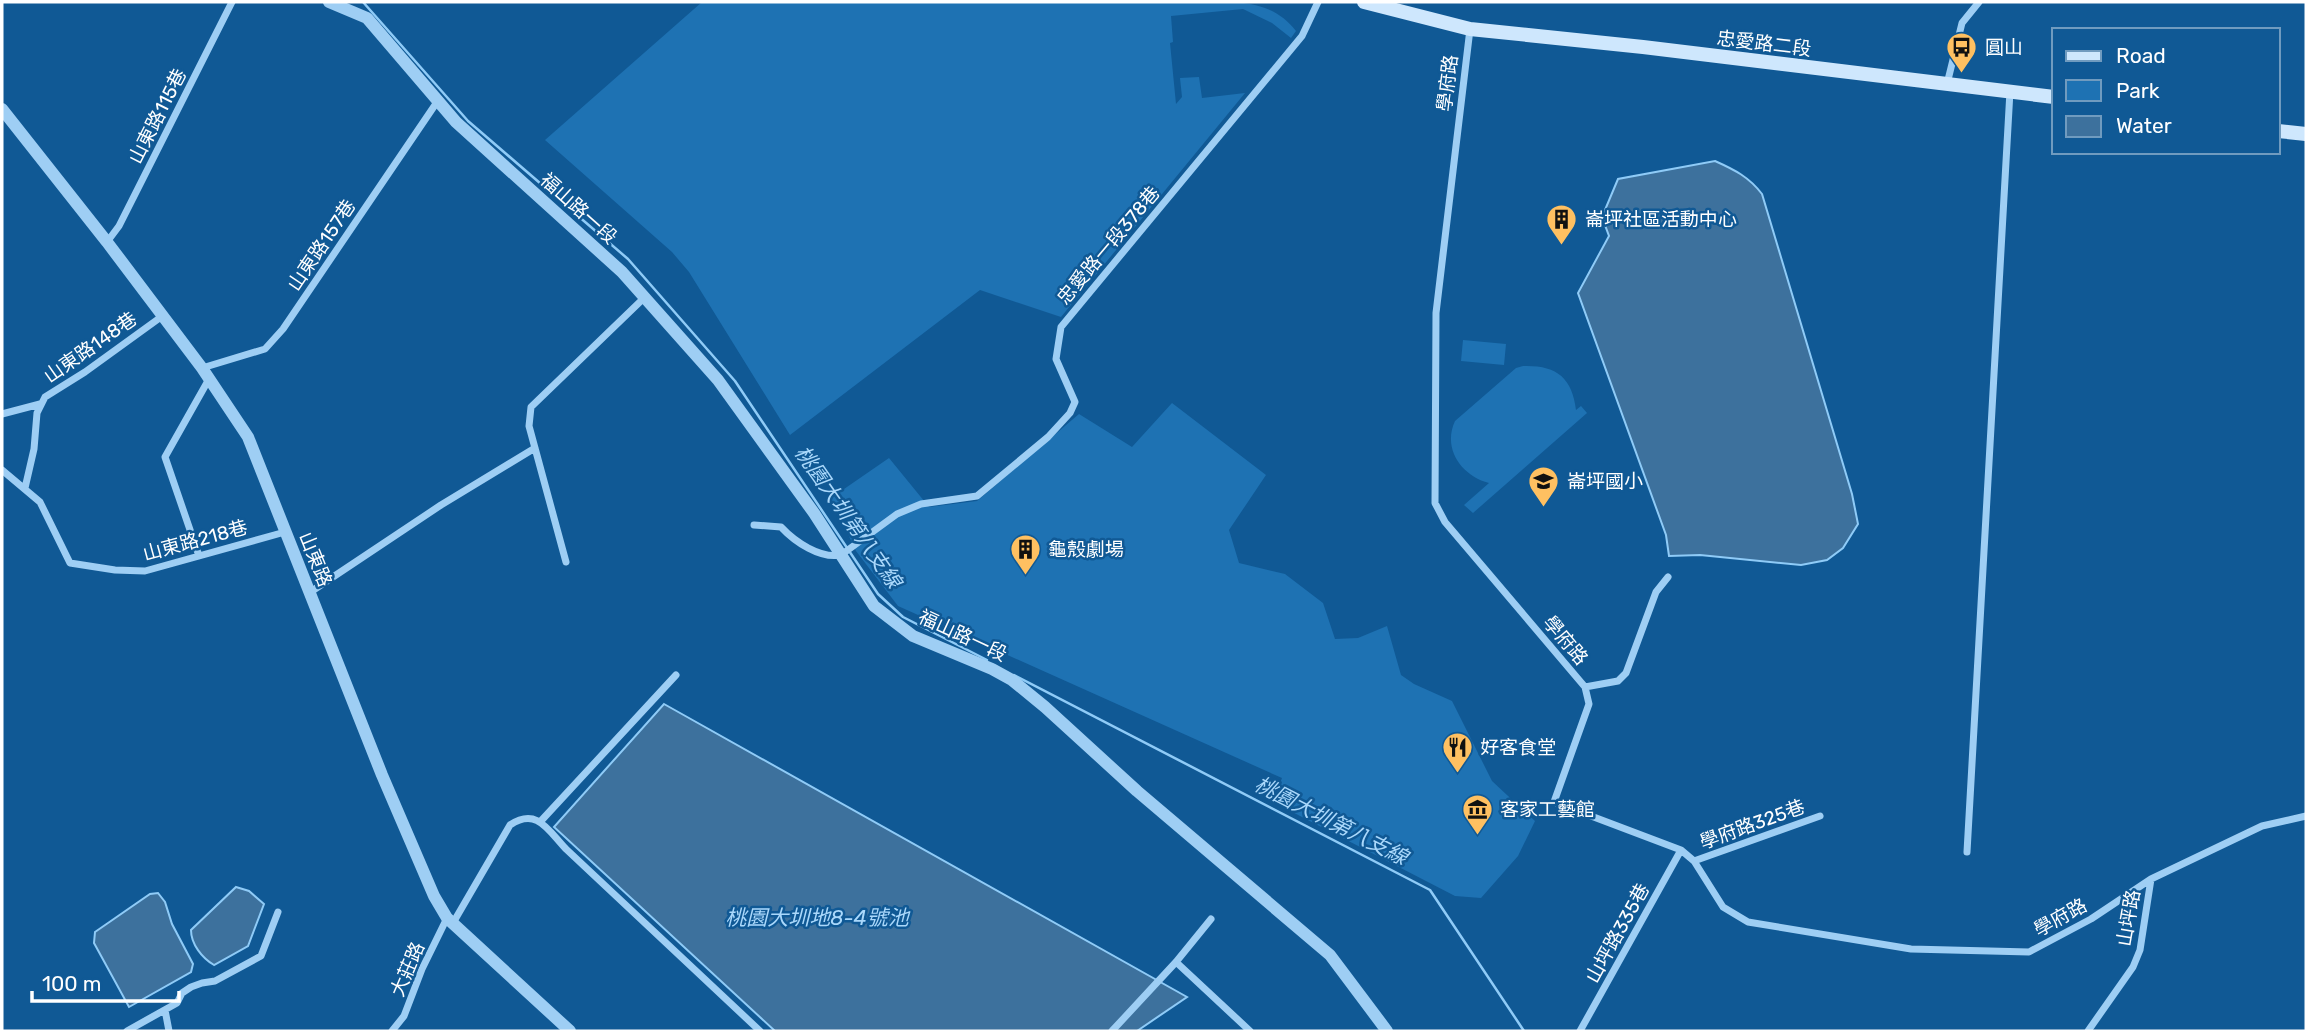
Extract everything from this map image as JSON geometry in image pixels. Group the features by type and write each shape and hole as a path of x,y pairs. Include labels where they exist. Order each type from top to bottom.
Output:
{"main road":[{"name":"忠愛路二段","path":"1364,2 1470,29 2052,97"},
{"path":"2280,131 2306,134"}],"street":[{"name":"山東路115巷","path":"107,242 119,226 232,2"},
{"name":"福山路一段","path":"329,2 367,18 456,122 622,272 645,297 718,380 814,513 845,551 874,606 913,636 970,659 1012,680 1073,731 1137,791 1330,955 1387,1031"},
{"name":"忠愛路一段378巷","path":"845,551 897,514 920,504 977,496 1048,437 1070,413 1075,402 1056,359 1061,327 1302,36 1318,2"},
{"path":"1947,84 1962,23 1979,2"},
{"name":"學府路","path":"1470,29 1436,313 1435,503 1445,522 1585,687 1589,704 1554,802 1681,850 1694,861 1723,907 1748,922 1911,949 2029,952 2091,919 2151,878"},
{"path":"1967,852 2010,90"},
{"name":"山東路157巷","path":"206,373 265,349 282,329 437,102"},
{"name":"山東路","path":"2,109 206,373 248,437 434,896 450,921 570,1031"},
{"path":"566,562 529,426 531,407 645,297"},
{"name":"山東路148巷","path":"24,488 29,475 37,413 45,397 85,372 161,317"},
{"path":"199,556 165,457 206,373"},
{"path":"2,414 40,404"},
{"path":"309,593 441,505 535,448"},
{"path":"2,470 24,488"},
{"name":"山東路218巷","path":"24,488 40,502 70,563 115,570 145,571 285,532"},
{"path":"754,526 781,527 820,554 830,557 845,551"},
{"path":"1585,687 1618,681 1626,673 1656,592 1668,577"},
{"path":"676,675 540,822 760,1031"},
{"name":"學府路325巷","path":"1694,861 1820,816"},
{"name":"山坪路","path":"2088,1031 2133,967 2140,950 2151,878 2262,826 2306,816"},
{"name":"大莊路","path":"392,1031 404,1016 422,969 510,825 521,817 540,822"},
{"name":"山坪路335巷","path":"1580,1031 1681,850"},
{"path":"127,1031 177,1003 182,993 202,983 215,981 261,956 278,912"},
{"path":"1112,1031 1176,962 1211,919"},
{"path":"1176,962 1250,1031"},
{"path":"165,1010 169,1031"}],"green space":[{"path":"702,2 1237,2 1270,10 1284,18 1296,31 1291,38 1272,23 1243,9 1171,16 1173,42 1170,43 1176,104 1182,97 1180,78 1199,77 1202,98 1245,93 1061,317 980,290 790,435 689,272 672,252 545,140"},
{"path":"1463,340 1506,344 1504,365 1461,361"},
{"path":"1516,368 1545,368 1560,375 1571,389 1576,410 1581,406 1587,413 1473,513 1464,505 1489,483 1470,474 1457,460 1451,442 1455,421"},
{"path":"1172,403 1266,475 1229,530 1239,563 1285,574 1323,603 1335,639 1358,638 1387,626 1401,675 1414,684 1452,701 1492,781 1535,821 1518,856 1481,898 1455,896 1273,802 1282,778 898,606 856,551 831,498 889,458 929,507 977,501 1079,414 1132,447"}],"water":[{"path":"1715,161 1741,174 1762,194 1852,494 1858,524 1843,548 1827,560 1801,565 1700,555 1669,556 1666,535 1578,293 1609,236 1602,217 1618,179"},
{"name":"桃園大圳地8-4號池","path":"664,704 1187,997 1137,1031 775,1031 554,827"},
{"path":"236,887 249,891 264,904 248,946 214,965 198,950 191,930"},
{"path":"158,893 165,902 172,924 193,964 191,972 129,1007 94,943 95,932 150,894"}],"waterway":[{"name":"桃園大圳第八支線","path":"363,2 468,121 628,259 735,381 878,594 903,617 987,660"},
{"name":"桃園大圳第八支線","path":"1014,675 1430,890 1524,1031"}],"place":[{"name":"圓山","path":"1962,74"},
{"name":"崙坪社區活動中心","path":"1562,246"},
{"name":"崙坪國小","path":"1544,508"},
{"name":"龜殼劇場","path":"1025,576"},
{"name":"好客食堂","path":"1457,774"},
{"name":"客家工藝館","path":"1477,836"}]}
